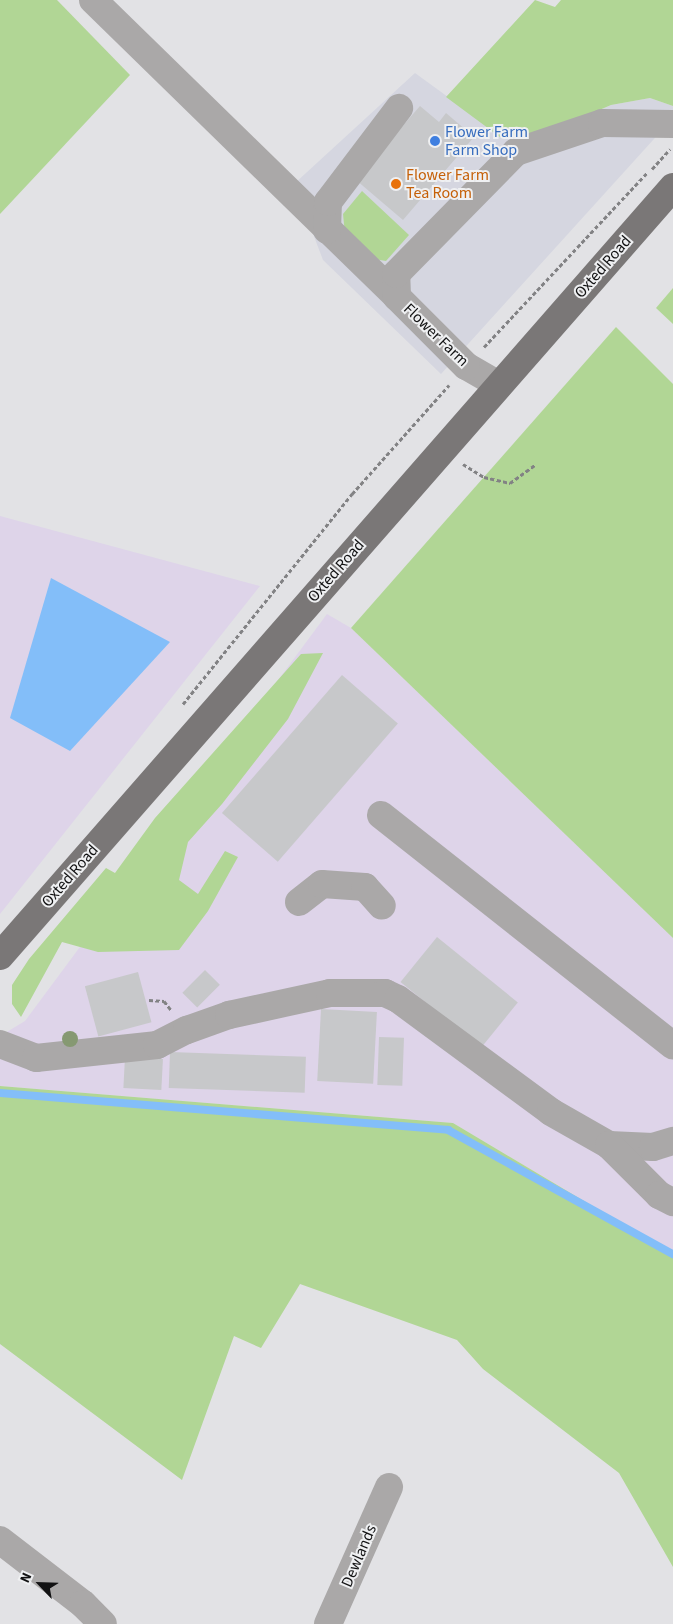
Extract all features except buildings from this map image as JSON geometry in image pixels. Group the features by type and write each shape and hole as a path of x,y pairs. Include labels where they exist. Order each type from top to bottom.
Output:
{"main road":[{"name":"Oxted Road","path":"0,956 673,187"}],"street":[{"name":"Flower Farm","path":"93,0 326,230 389,282 466,366 499,385"},
{"path":"326,230 328,202 399,108"},
{"path":"389,282 516,152 602,123 673,124"},
{"path":"300,205 328,202"},
{"path":"381,815 673,1046"},
{"path":"299,902 322,884 365,887 382,906"},
{"path":"0,1044 36,1058 157,1045 187,1030 229,1015 330,993 385,993 398,999 551,1112 609,1145 659,1195 673,1202"},
{"path":"609,1145 654,1147 673,1141"},
{"name":"Dewlands","path":"328,1624 389,1487"},
{"path":"0,1540 83,1604 103,1624"}],"path":[{"path":"179,708 352,494 466,366 673,146"},
{"path":"441,451 484,477 510,482 536,464"}],"shaded area":[{"path":"415,73 503,137 553,130 611,105 650,98 673,106 673,118 441,374 323,260 294,184"},
{"path":"0,516 260,586 0,914"},
{"path":"327,614 351,628 673,938 673,1254 453,1123 0,1086 0,1036 25,1021"}],"green space":[{"path":"0,0 57,0 130,75 0,214"},
{"path":"535,0 555,7 561,0 673,0 673,106 650,98 611,105 553,130 500,137 446,97"},
{"path":"362,191 409,235 386,261 362,257 345,234 343,214"},
{"path":"673,288 673,324 656,308"},
{"path":"616,327 673,384 673,938 351,628"},
{"path":"323,653 288,719 222,804 188,842 179,880 198,894 225,851 238,857 208,911 179,950 98,952 62,942 21,1017 12,1004 12,985 29,959 106,868 115,873 155,818 301,654"},
{"path":"0,1086 453,1123 673,1254 673,1567 619,1473 483,1369 457,1340 300,1284 261,1348 234,1336 182,1480 0,1344"}],"water":[{"path":"51,578 170,642 70,751 10,718"}],"waterway":[{"path":"0,1093 448,1130 673,1254"}],"place":[{"name":"Flower Farm Farm Shop","path":"435,141"},
{"name":"Flower Farm Tea Room","path":"396,184"}]}
